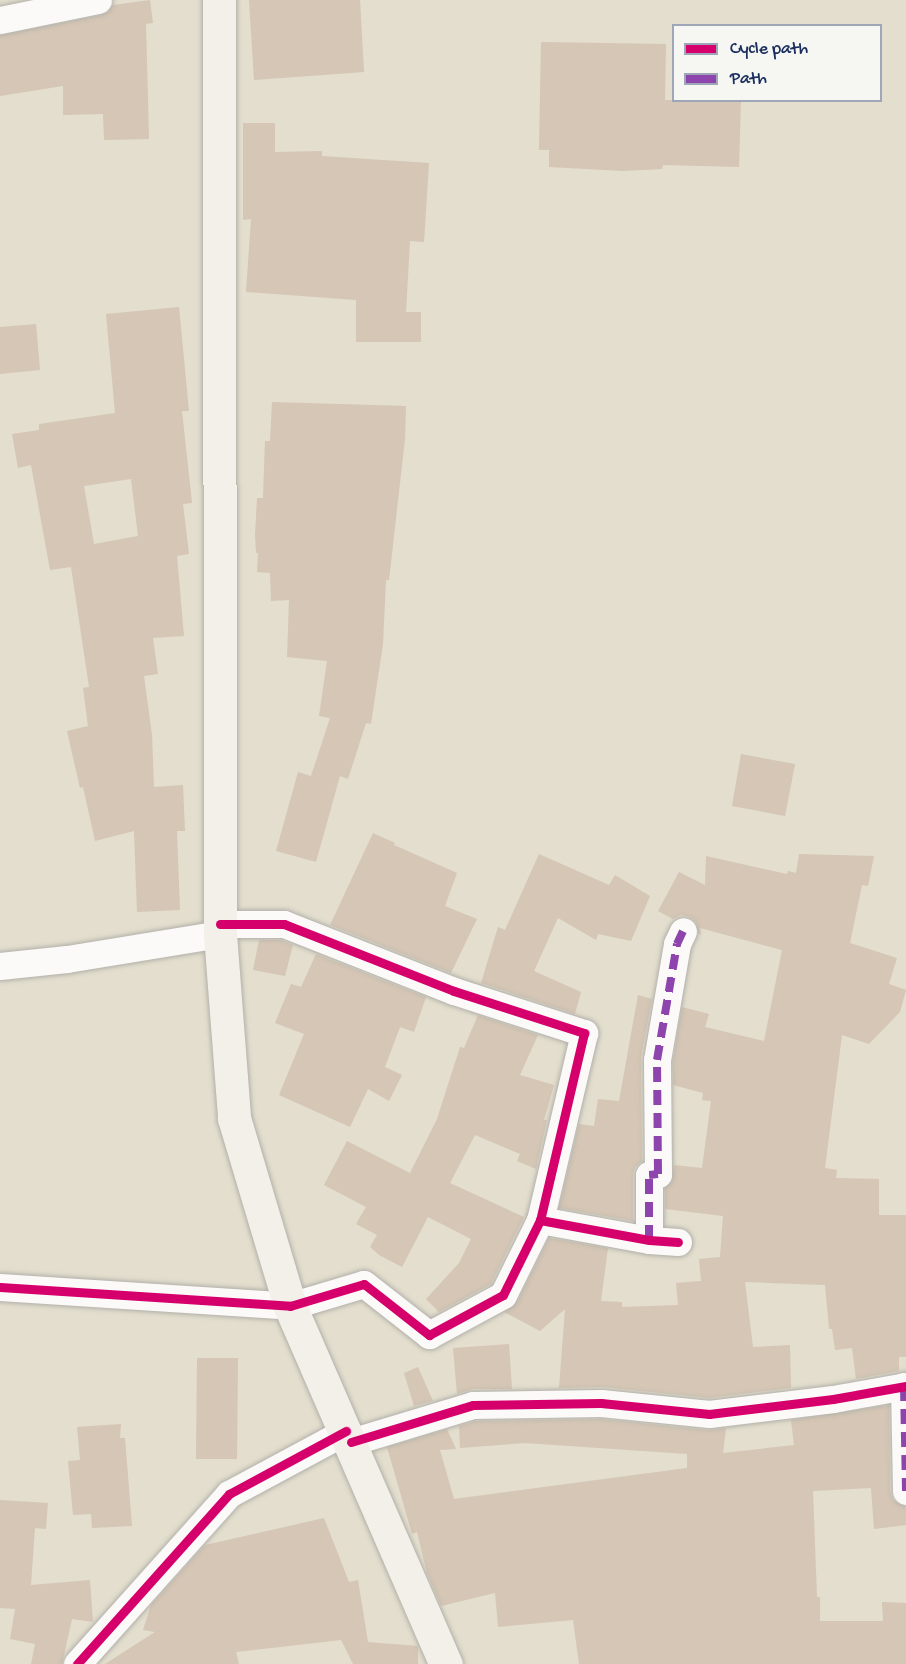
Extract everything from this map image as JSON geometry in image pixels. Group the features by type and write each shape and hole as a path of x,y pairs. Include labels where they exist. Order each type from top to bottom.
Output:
{"main road":[{"path":"219,0 220,929 234,1118 290,1306 446,1664"}],"street":[{"path":"0,20 98,0"},
{"path":"0,966 67,960 220,929 284,924 453,991 584,1033 540,1221 503,1295 429,1335 364,1284 290,1306 0,1287"},
{"path":"649,1240 649,1175 658,1174 657,1060 677,944 682,931"},
{"path":"540,1221 649,1240 678,1242"},
{"path":"76,1664 229,1494 348,1436 473,1405 601,1403 709,1414 832,1399 905,1386 906,1491"}],"building":[{"path":"150,0 153,23 146,24 149,139 104,140 103,114 63,115 63,86 0,96 0,35 101,15 113,5"},
{"path":"249,0 360,0 364,72 254,80"},
{"path":"541,42 666,44 665,100 672,100 672,102 741,102 739,167 663,165 662,169 623,171 549,167 549,150 539,150"},
{"path":"243,123 275,123 275,152 322,151 322,156 429,163 424,242 410,241 406,312 421,312 421,342 356,342 356,300 246,292 251,219 243,220"},
{"path":"179,307 189,411 182,411 192,503 183,504 189,554 177,556 184,636 153,638 158,674 144,676 152,735 154,787 183,785 185,831 177,831 180,910 137,912 134,831 95,841 67,731 88,726 83,688 89,687 71,567 50,570 31,465 18,468 12,434 39,430 39,424 115,413 106,314","holes":["131,479 138,536 94,544 84,486"]},
{"path":"36,324 40,370 0,374 0,327"},
{"path":"272,402 406,406 405,439 389,580 386,580 383,644 371,724 366,723 348,779 340,776 316,862 276,851 298,772 311,776 330,718 319,716 327,661 287,657 289,600 271,601 270,573 257,572 258,553 256,553 255,535 257,498 263,498 265,441 270,441"},
{"path":"741,754 795,764 785,816 732,806"},
{"path":"373,833 395,843 394,845 457,873 445,906 477,919 451,973 330,925"},
{"path":"539,854 609,885 615,875 650,896 631,941 598,934 596,940 558,918 534,971 581,992 575,1014 481,983 498,927 505,930"},
{"path":"799,854 874,856 868,886 862,885 850,943 897,958 889,984 906,990 900,1012 869,1044 842,1035 825,1168 837,1170 836,1178 879,1179 879,1215 906,1215 906,1357 899,1357 899,1371 856,1379 852,1348 835,1350 832,1329 829,1329 825,1285 745,1282 753,1347 790,1345 791,1388 709,1398 602,1387 559,1388 565,1309 540,1331 504,1312 517,1302 549,1238 608,1248 601,1301 622,1302 622,1307 678,1305 676,1283 701,1281 699,1259 720,1257 723,1216 665,1209 665,1188 672,1181 674,1165 702,1168 711,1101 702,1100 703,1093 673,1085 673,1061 682,1007 709,1014 705,1027 764,1041 782,950 700,928 701,935 698,933 696,922 690,917 681,915 673,919 658,911 679,872 705,885 706,856 787,874 788,871 796,873"},
{"path":"259,940 281,940 293,945 285,976 253,970"},
{"path":"316,954 426,997 414,1032 400,1027 385,1067 402,1075 389,1101 368,1089 350,1127 279,1095 304,1034 275,1023 291,984 301,987"},
{"path":"638,995 652,999 641,1057 642,1161 635,1167 633,1174 633,1221 559,1208 579,1124 594,1126 598,1099 619,1101"},
{"path":"478,1015 538,1035 520,1075 554,1085 544,1120 547,1120 536,1169 517,1161 520,1154 475,1135 450,1183 524,1217 491,1284 439,1312 426,1299 459,1263 471,1239 428,1217 402,1267 379,1255 370,1247 377,1235 356,1224 366,1207 324,1185 347,1141 410,1173 437,1119 460,1047 464,1048"},
{"path":"509,1344 512,1389 473,1389 457,1394 453,1348"},
{"path":"197,1358 238,1358 237,1459 196,1459"},
{"path":"418,1367 433,1401 414,1406 404,1373"},
{"path":"889,1405 890,1491 893,1500 906,1507 906,1525 874,1529 871,1488 813,1491 817,1597 820,1597 820,1621 883,1621 882,1602 906,1603 906,1664 579,1664 573,1620 498,1627 495,1593 441,1606 427,1573 417,1532 412,1534 387,1447 447,1429 456,1449 440,1450 454,1499 687,1468 687,1454 525,1443 460,1448 459,1426 475,1421 600,1419 707,1430 726,1428 723,1453 794,1445 791,1420"},
{"path":"121,1424 120,1438 125,1438 132,1526 92,1528 91,1514 73,1515 68,1461 80,1460 77,1427"},
{"path":"0,1500 48,1503 46,1529 35,1528 31,1585 90,1580 93,1622 72,1619 62,1664 31,1664 35,1644 10,1639 15,1609 0,1608"},
{"path":"324,1518 349,1582 358,1580 368,1642 418,1646 418,1664 353,1664 341,1640 236,1652 239,1664 105,1664 155,1632 143,1630 151,1605 205,1545"}],"marked path":[{"path":"649,1240 649,1175 658,1174 657,1060 677,944 683,931"},
{"path":"904,1386 906,1491"}],"cycle path":[{"path":"220,924 284,924 454,991 584,1033 540,1220 649,1240 678,1242"},
{"path":"0,1287 290,1306 364,1284 429,1335 503,1295 540,1220"},
{"path":"351,1442 473,1405 601,1403 709,1414 833,1399 906,1386"},
{"path":"77,1664 229,1494 346,1431"}]}
